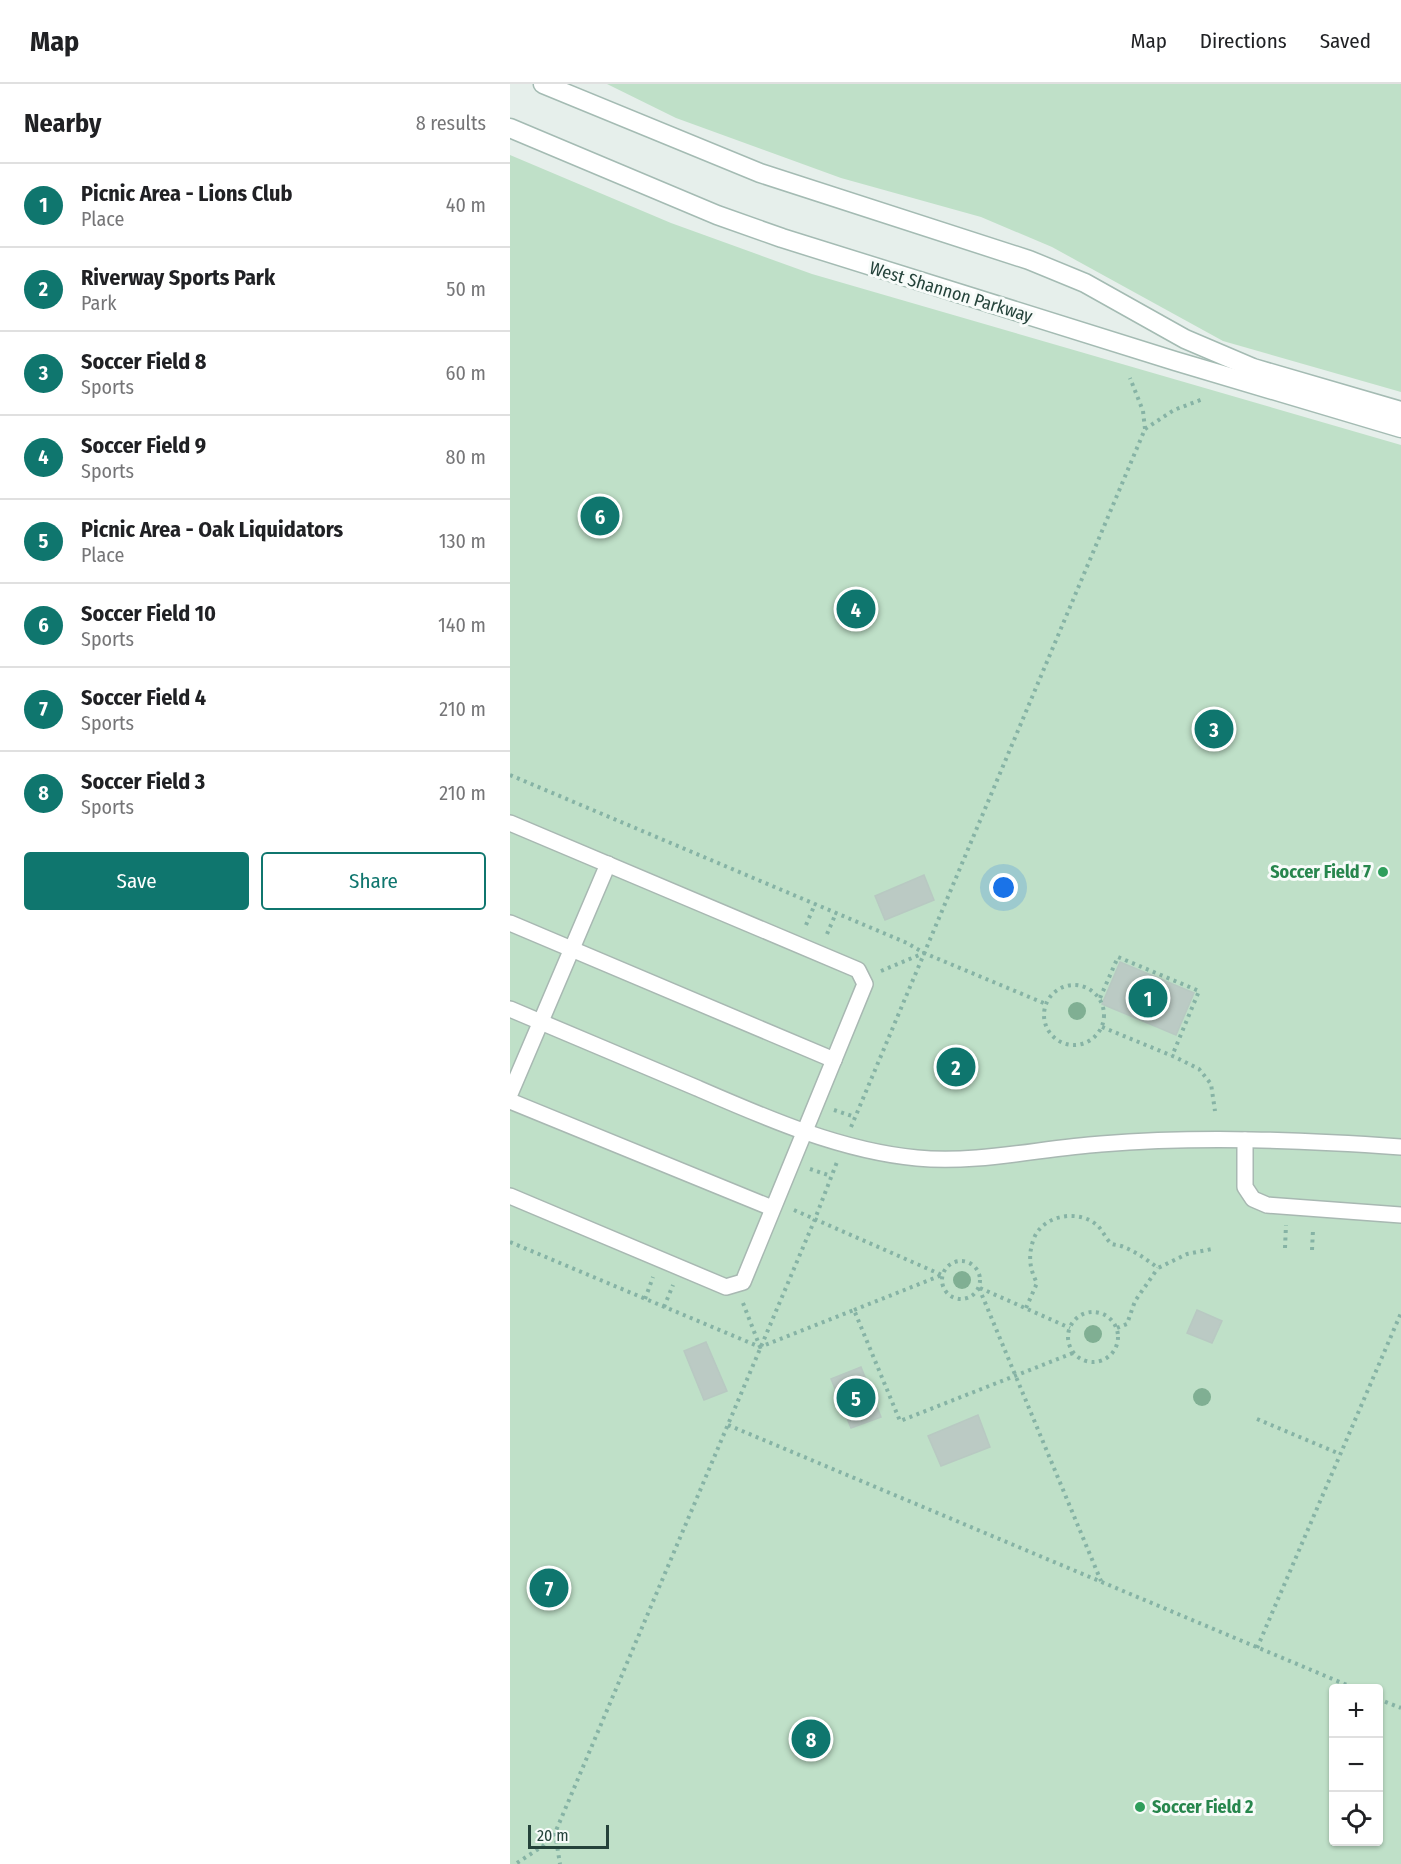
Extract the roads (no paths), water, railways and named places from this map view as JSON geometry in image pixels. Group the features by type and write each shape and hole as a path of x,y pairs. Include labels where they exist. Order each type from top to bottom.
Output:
{"street":[{"path":"543,84 760,173 1029,260 1085,283 1185,339 1254,368 1401,411"},
{"name":"West Shannon Parkway","path":"510,128 717,215 792,241 1174,361 1401,428"}],"lane":[{"path":"510,823 858,970 865,984 743,1282 726,1287 510,1196"},
{"path":"510,1094 608,864"},
{"path":"510,923 834,1060"},
{"path":"510,1009 805,1132 863,1149 918,1159 965,1158 1100,1144 1245,1140 1321,1141 1401,1147"},
{"path":"510,1101 772,1208"},
{"path":"1245,1140 1245,1187 1253,1199 1267,1205 1401,1215"}],"place":[{"name":"Soccer Field 10","path":"600,516"},
{"name":"Soccer Field 9","path":"856,609"},
{"name":"Soccer Field 8","path":"1214,729"},
{"name":"Soccer Field 7","path":"1383,872"},
{"name":"Picnic Area - Lions Club","path":"1148,998"},
{"name":"Riverway Sports Park","path":"956,1067"},
{"name":"Picnic Area - Oak Liquidators","path":"856,1398"},
{"name":"Soccer Field 4","path":"549,1588"},
{"name":"Soccer Field 3","path":"811,1739"},
{"name":"Soccer Field 2","path":"1140,1807"}]}
